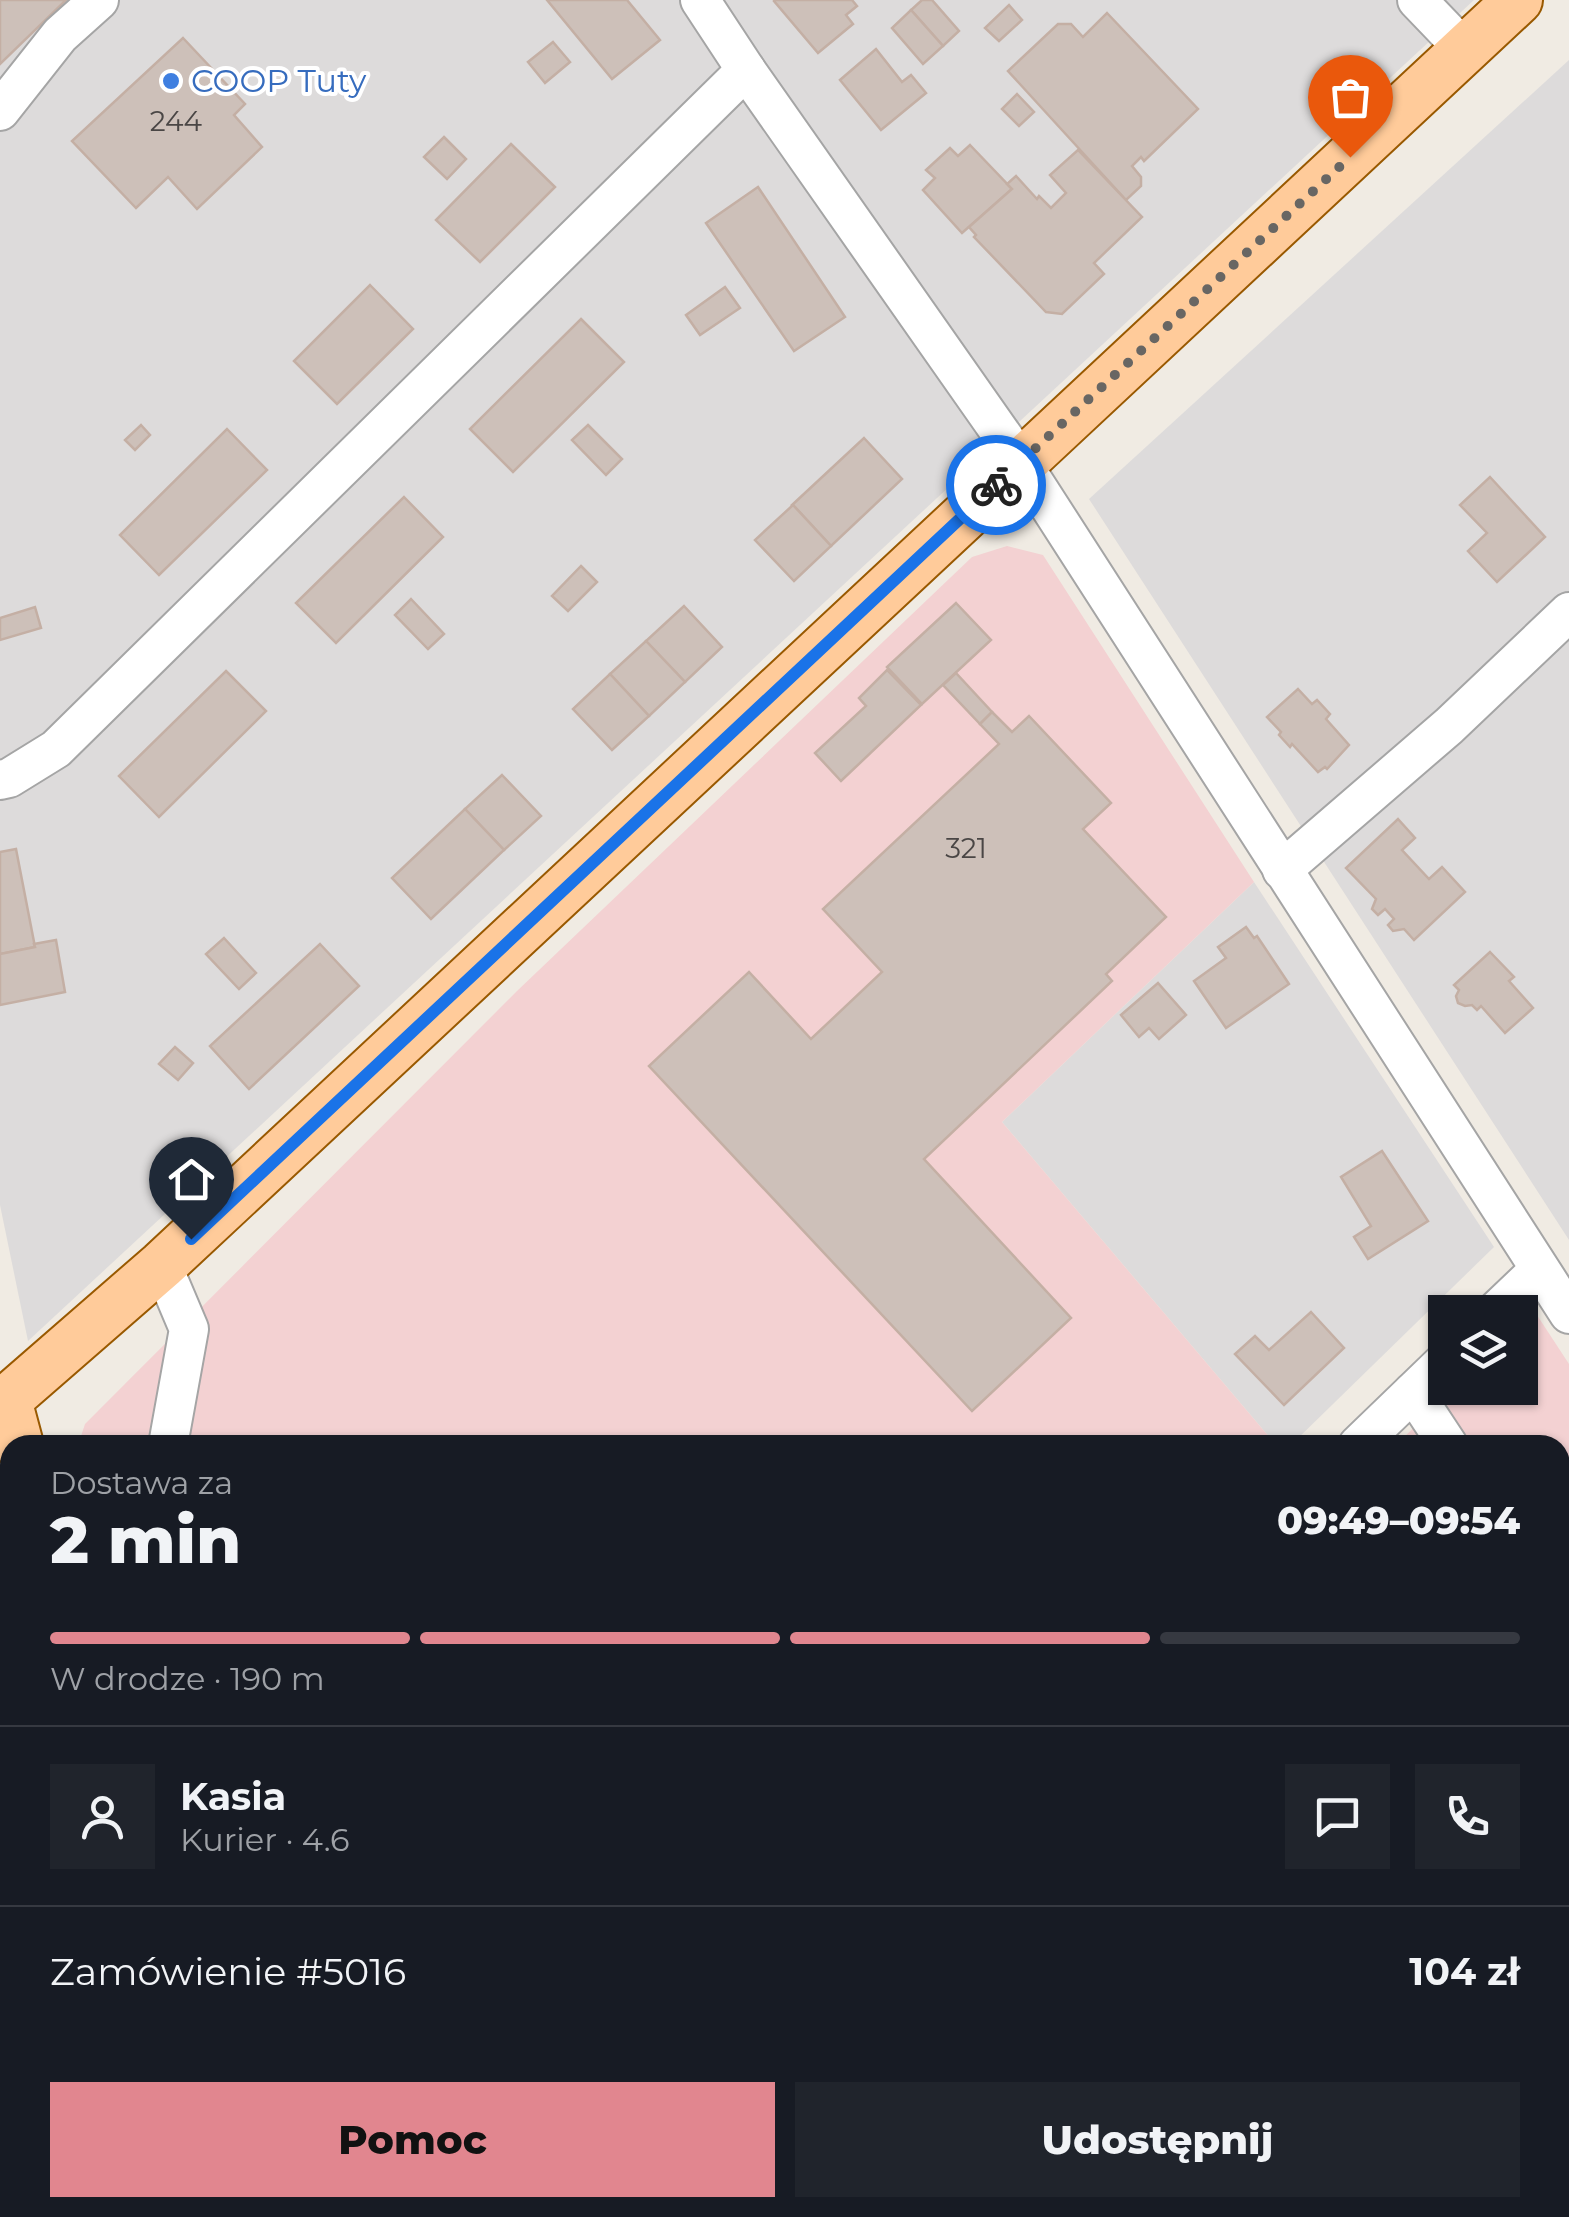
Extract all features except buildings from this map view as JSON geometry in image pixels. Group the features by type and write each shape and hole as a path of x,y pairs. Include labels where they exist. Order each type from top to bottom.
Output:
{"main road":[{"path":"16,1435 4,1388 162,1266 1518,0"}],"street":[{"path":"0,111 60,35 99,0"},
{"path":"700,0 1021,462 1569,1314"},
{"path":"1417,0 1465,50"},
{"path":"0,780 56,749 746,70"},
{"path":"1282,870 1449,726 1569,612"},
{"path":"162,1266 189,1329 170,1435"},
{"path":"1514,1295 1540,1270"},
{"path":"1368,1435 1428,1377"},
{"path":"1413,1392 1441,1435"}],"shaded area":[{"path":"0,0 1474,0 28,1341 0,1205"},
{"path":"1569,60 1569,1240 1089,499"},
{"path":"1007,546 1043,555 1254,882 1002,1122 1268,1435 81,1435 85,1424 517,991 972,557"},
{"path":"1254,882 1494,1247 1445,1295 1428,1295 1428,1311 1301,1435 1268,1435 1002,1122"},
{"path":"1538,1317 1569,1364 1569,1435 1406,1435 1437,1405 1538,1405"}],"way so far":[{"path":"996,485 1350,157"}],"place":[{"name":"COOP Tuty","path":"171,81"}],"route":[{"path":"191,1239 996,485"}]}
